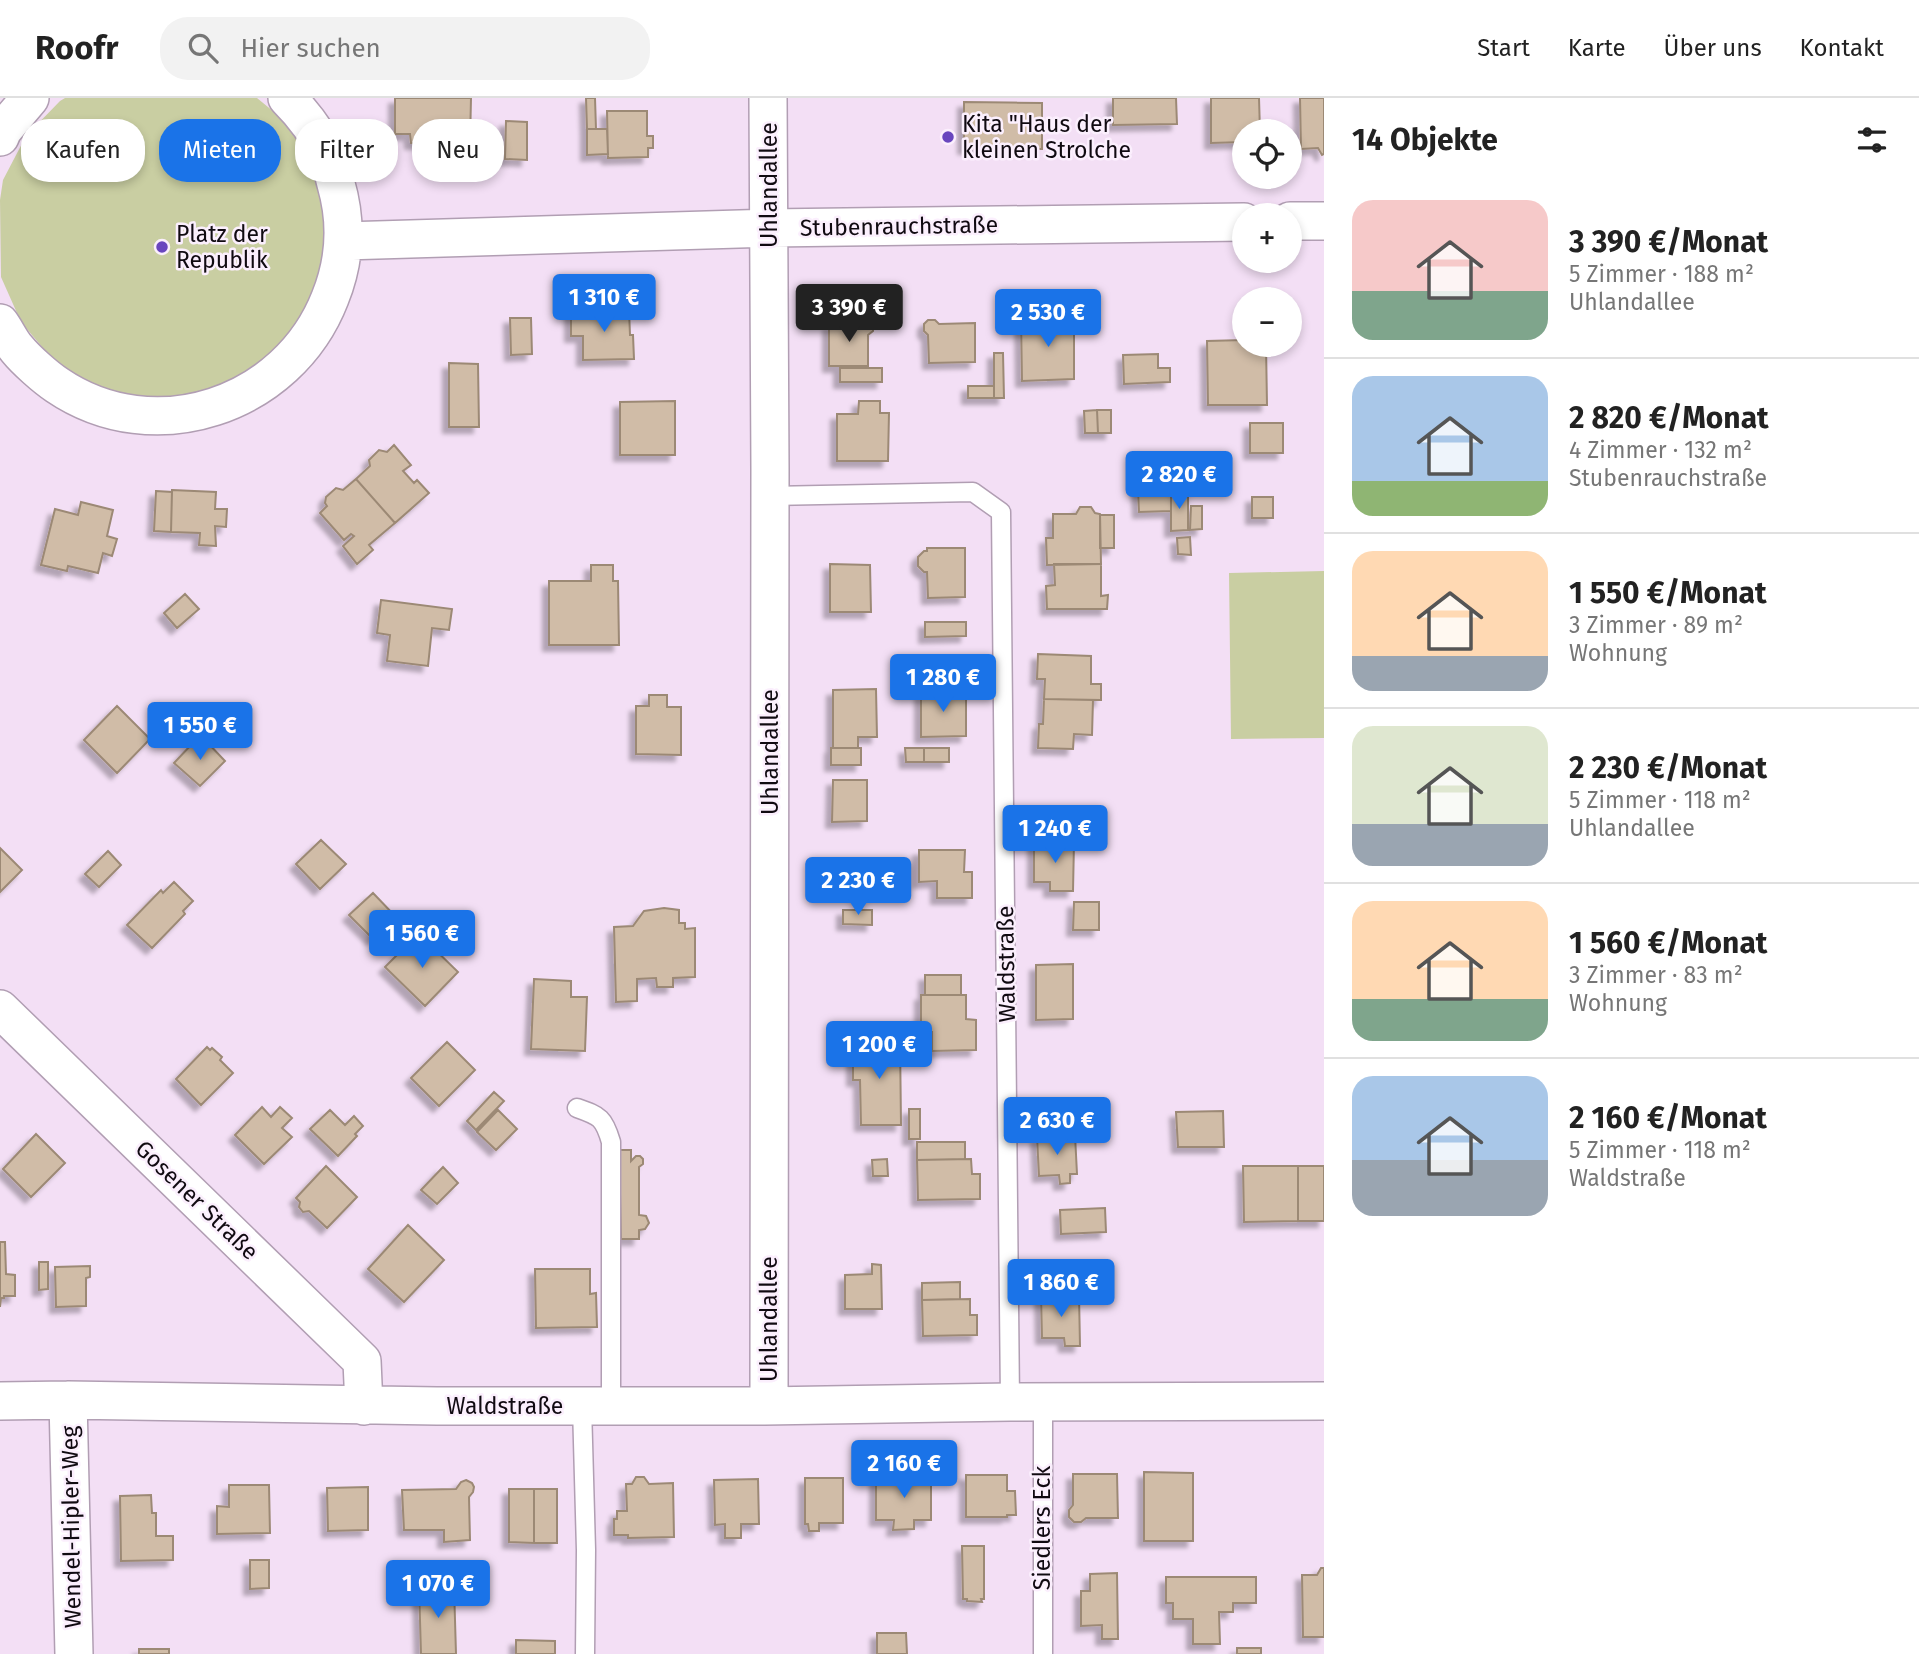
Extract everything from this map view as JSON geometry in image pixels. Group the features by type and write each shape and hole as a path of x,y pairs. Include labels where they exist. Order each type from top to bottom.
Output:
{"street":[{"path":"0,137 30,98"},
{"path":"0,323 17,350 56,384 83,399 112,410 142,415 175,415 207,410 238,398 272,377 301,350 323,317 338,280 344,240 342,204 327,154 300,111 287,98"},
{"name":"Uhlandallee","path":"768,98 769,1406"},
{"path":"1302,221 1324,221"},
{"name":"Stubenrauchstraße","path":"344,240 769,228 1232,222"},
{"name":"Gosener Straße","path":"0,1009 362,1361 364,1406"},
{"name":"Wendel-Hipler-Weg","path":"68,1400 74,1654"},
{"name":"Waldstraße","path":"0,1401 364,1406 769,1406 1324,1401"}],"lane":[{"name":"Waldstraße","path":"770,496 973,492 1001,512 1027,1402"},
{"path":"577,1108 596,1115 607,1126 611,1142 586,1550 585,1654"},
{"name":"Siedlers Eck","path":"1027,1402 1043,1654"}],"green space":[{"name":"Platz der Republik","path":"65,98 257,98 285,121 295,136 295,182 320,182 325,198 324,273 291,340 231,385 158,400 120,395 85,381 53,360 21,322 1,277 0,200 3,180 21,146 21,182 145,182 145,119 43,119"},
{"path":"1324,571 1324,738 1231,739 1229,573"}],"building":[{"path":"395,98 471,98 471,119 412,119 412,143 410,134 398,134 398,119 395,119"},
{"path":"586,98 595,98 596,129 587,129"},
{"path":"1113,98 1176,98 1177,124 1113,125"},
{"path":"1211,98 1259,98 1260,119 1232,119 1232,142 1211,143"},
{"path":"1300,98 1324,98 1324,154 1322,155 1318,148 1302,149"},
{"path":"964,102 1042,103 1042,149 964,148"},
{"path":"607,111 647,111 647,136 653,136 653,148 648,148 648,157 608,158"},
{"path":"506,121 527,122 527,160 505,159"},
{"path":"587,129 607,129 608,154 587,155"},
{"path":"629,310 634,359 583,360 583,336 571,336 571,311"},
{"path":"510,318 531,318 532,354 511,355"},
{"path":"1074,318 1074,379 1022,381 1021,319"},
{"path":"868,320 873,325 873,331 868,335 868,366 829,366 829,324 857,324"},
{"path":"928,320 935,320 939,324 975,323 975,362 929,363 928,335 924,331 924,324"},
{"path":"1232,340 1232,357 1266,357 1267,405 1208,405 1207,341"},
{"path":"994,353 1003,353 1004,398 994,398"},
{"path":"1158,354 1158,368 1170,368 1170,382 1124,384 1123,355"},
{"path":"449,363 478,364 479,427 449,427"},
{"path":"840,368 882,368 882,382 840,382"},
{"path":"968,386 994,386 994,398 968,398"},
{"path":"675,401 675,455 620,455 620,402"},
{"path":"859,401 880,401 880,413 889,413 888,461 837,461 837,414 858,414"},
{"path":"1097,410 1098,433 1085,433 1084,411"},
{"path":"1097,410 1111,410 1111,433 1098,433"},
{"path":"1250,423 1283,423 1283,453 1250,453"},
{"path":"394,445 411,465 403,471 414,483 417,480 429,493 395,523 356,479 370,466 369,460 379,450 387,452"},
{"path":"1188,477 1188,492 1138,491 1139,478"},
{"path":"356,479 395,523 369,545 373,550 357,564 343,546 354,536 351,534 344,540 320,513 327,506 326,497 336,488 343,490"},
{"path":"172,490 216,492 215,509 227,509 226,527 215,526 216,546 199,545 200,533 171,532"},
{"path":"156,491 172,492 171,532 154,531"},
{"path":"1138,491 1171,491 1171,511 1139,512"},
{"path":"1171,491 1188,492 1188,530 1171,531"},
{"path":"1252,497 1273,497 1273,518 1252,518"},
{"path":"81,502 113,510 107,536 117,539 112,556 103,553 98,573 68,566 67,571 41,565 55,509 78,515"},
{"path":"1191,506 1202,506 1202,529 1190,530"},
{"path":"1080,507 1091,507 1095,513 1100,514 1101,564 1047,565 1046,538 1053,538 1053,514 1076,514"},
{"path":"1100,515 1114,515 1114,548 1100,548"},
{"path":"1190,537 1191,555 1178,554 1177,538"},
{"path":"927,548 965,548 965,597 928,598 927,572 918,566 918,557 927,551"},
{"path":"830,564 870,565 871,612 830,612"},
{"path":"1054,564 1101,564 1101,596 1108,595 1107,609 1047,609 1046,586 1055,585"},
{"path":"591,565 613,565 613,581 618,581 619,645 549,645 549,581 591,581"},
{"path":"185,594 199,609 177,628 164,613"},
{"path":"381,600 452,609 449,630 432,628 428,666 387,661 390,635 377,633"},
{"path":"925,622 966,622 966,636 925,637"},
{"path":"1038,654 1091,656 1091,684 1101,684 1101,700 1044,699 1045,679 1037,679"},
{"path":"946,685 950,693 966,693 966,736 921,737 921,693 934,693 938,686"},
{"path":"876,689 877,737 858,737 858,748 833,748 833,690"},
{"path":"649,695 667,695 667,707 681,707 681,755 636,754 636,706 649,706"},
{"path":"1044,699 1093,700 1092,735 1074,734 1073,749 1038,748"},
{"path":"117,706 150,739 117,773 84,740"},
{"path":"205,740 225,761 200,786 174,763 192,744 196,748"},
{"path":"831,748 861,748 861,765 831,765"},
{"path":"905,748 924,748 924,762 906,762"},
{"path":"924,748 949,748 949,762 924,762"},
{"path":"833,780 867,780 867,821 832,822"},
{"path":"321,840 346,864 320,889 296,864"},
{"path":"1034,841 1074,842 1073,891 1050,891 1050,882 1034,882"},
{"path":"0,848 22,870 0,892"},
{"path":"919,850 965,850 964,872 972,872 972,898 937,898 937,881 919,882"},
{"path":"108,851 121,865 99,887 85,874"},
{"path":"174,882 193,901 183,911 185,914 152,948 127,925 161,890 163,893"},
{"path":"373,893 396,917 373,939 349,915"},
{"path":"1074,902 1099,902 1099,930 1073,930"},
{"path":"664,908 679,910 679,923 685,923 685,929 695,928 695,977 673,978 673,987 657,987 656,978 637,979 637,1001 616,1002 614,927 633,926 644,911"},
{"path":"843,910 872,910 872,925 843,924"},
{"path":"420,935 458,972 425,1006 385,967"},
{"path":"1073,964 1073,1019 1036,1020 1036,965"},
{"path":"925,975 961,975 961,995 925,995"},
{"path":"534,979 571,981 571,997 587,997 585,1051 531,1049"},
{"path":"921,995 966,995 966,1019 976,1020 976,1050 932,1051 932,1032 921,1032"},
{"path":"900,1040 901,1125 861,1125 860,1080 853,1080 853,1041"},
{"path":"447,1042 475,1070 439,1106 411,1078"},
{"path":"207,1047 222,1057 220,1060 233,1073 201,1105 176,1079"},
{"path":"494,1092 504,1101 476,1130 467,1121"},
{"path":"262,1107 271,1117 280,1107 292,1118 282,1128 292,1137 264,1164 235,1135"},
{"path":"909,1109 920,1109 920,1139 909,1139"},
{"path":"330,1110 345,1125 354,1116 363,1126 338,1156 310,1129"},
{"path":"498,1110 517,1129 496,1150 477,1132"},
{"path":"1223,1111 1224,1147 1178,1147 1176,1112"},
{"path":"36,1134 65,1163 31,1197 3,1169"},
{"path":"1075,1135 1077,1174 1070,1174 1070,1183 1060,1184 1059,1175 1039,1176 1037,1137"},
{"path":"917,1142 965,1142 965,1159 917,1160"},
{"path":"619,1150 631,1150 631,1161 636,1156 643,1159 643,1164 639,1167 639,1215 646,1216 649,1223 645,1229 639,1230 639,1239 621,1239"},
{"path":"887,1159 888,1176 873,1176 872,1160"},
{"path":"971,1159 972,1174 980,1174 980,1199 918,1200 917,1160"},
{"path":"326,1166 357,1197 327,1228 309,1211 303,1212 296,1198"},
{"path":"1243,1166 1298,1166 1298,1221 1244,1222"},
{"path":"1298,1166 1324,1166 1324,1221 1298,1221"},
{"path":"443,1167 458,1183 437,1204 421,1190"},
{"path":"1105,1208 1106,1232 1061,1234 1060,1210"},
{"path":"408,1225 444,1260 404,1302 368,1269"},
{"path":"0,1242 5,1242 6,1274 15,1275 15,1296 1,1298 0,1307"},
{"path":"39,1262 48,1262 48,1289 39,1290"},
{"path":"872,1264 881,1265 882,1309 845,1309 845,1275 872,1274"},
{"path":"90,1266 90,1277 86,1278 86,1306 56,1307 55,1267"},
{"path":"535,1269 590,1269 590,1294 596,1293 597,1327 536,1328"},
{"path":"960,1282 960,1299 922,1300 922,1283"},
{"path":"1079,1295 1080,1346 1065,1346 1064,1338 1042,1338 1041,1296"},
{"path":"970,1299 970,1315 977,1315 977,1335 923,1336 922,1300"},
{"path":"1144,1472 1193,1473 1193,1541 1144,1541"},
{"path":"1073,1474 1117,1474 1118,1518 1086,1518 1081,1522 1074,1522 1069,1517 1069,1510 1073,1505"},
{"path":"931,1475 931,1520 914,1520 914,1529 893,1530 894,1520 876,1520 876,1476"},
{"path":"966,1475 1007,1475 1007,1491 1015,1491 1016,1515 966,1517"},
{"path":"636,1477 644,1477 649,1484 673,1483 674,1537 628,1538 628,1535 614,1535 617,1511 627,1511 626,1484 632,1484"},
{"path":"805,1478 843,1478 843,1523 819,1523 819,1531 809,1531 808,1524 805,1524"},
{"path":"758,1479 759,1524 741,1524 741,1538 725,1538 725,1524 715,1525 714,1480"},
{"path":"466,1480 474,1487 469,1497 470,1540 444,1542 444,1530 404,1530 402,1490 456,1489"},
{"path":"229,1485 269,1485 270,1533 217,1534 217,1506 229,1507"},
{"path":"368,1487 368,1530 328,1531 327,1488"},
{"path":"509,1489 534,1489 534,1543 509,1542"},
{"path":"534,1489 557,1489 557,1543 534,1543"},
{"path":"151,1495 152,1513 156,1513 156,1536 173,1536 173,1560 121,1561 120,1496"},
{"path":"962,1546 984,1546 982,1602 963,1599"},
{"path":"250,1560 269,1560 269,1588 250,1589"},
{"path":"1321,1568 1324,1568 1324,1637 1303,1637 1302,1575 1317,1575"},
{"path":"1117,1573 1118,1639 1102,1639 1102,1625 1081,1626 1081,1591 1090,1591 1090,1574"},
{"path":"1166,1577 1256,1577 1256,1603 1233,1603 1233,1612 1219,1612 1220,1644 1193,1644 1193,1619 1173,1619 1173,1603 1166,1603"},
{"path":"454,1586 456,1654 421,1654 419,1587"},
{"path":"877,1633 906,1633 907,1654 877,1654"},
{"path":"516,1640 555,1641 555,1654 516,1654"},
{"path":"1237,1648 1261,1648 1261,1654 1237,1654"},
{"path":"139,1649 169,1649 169,1654 139,1654"}],"place":[{"name":"Kita \"Haus der kleinen Strolche","path":"948,137"},
{"name":"Platz der Republik","path":"162,247"}]}
